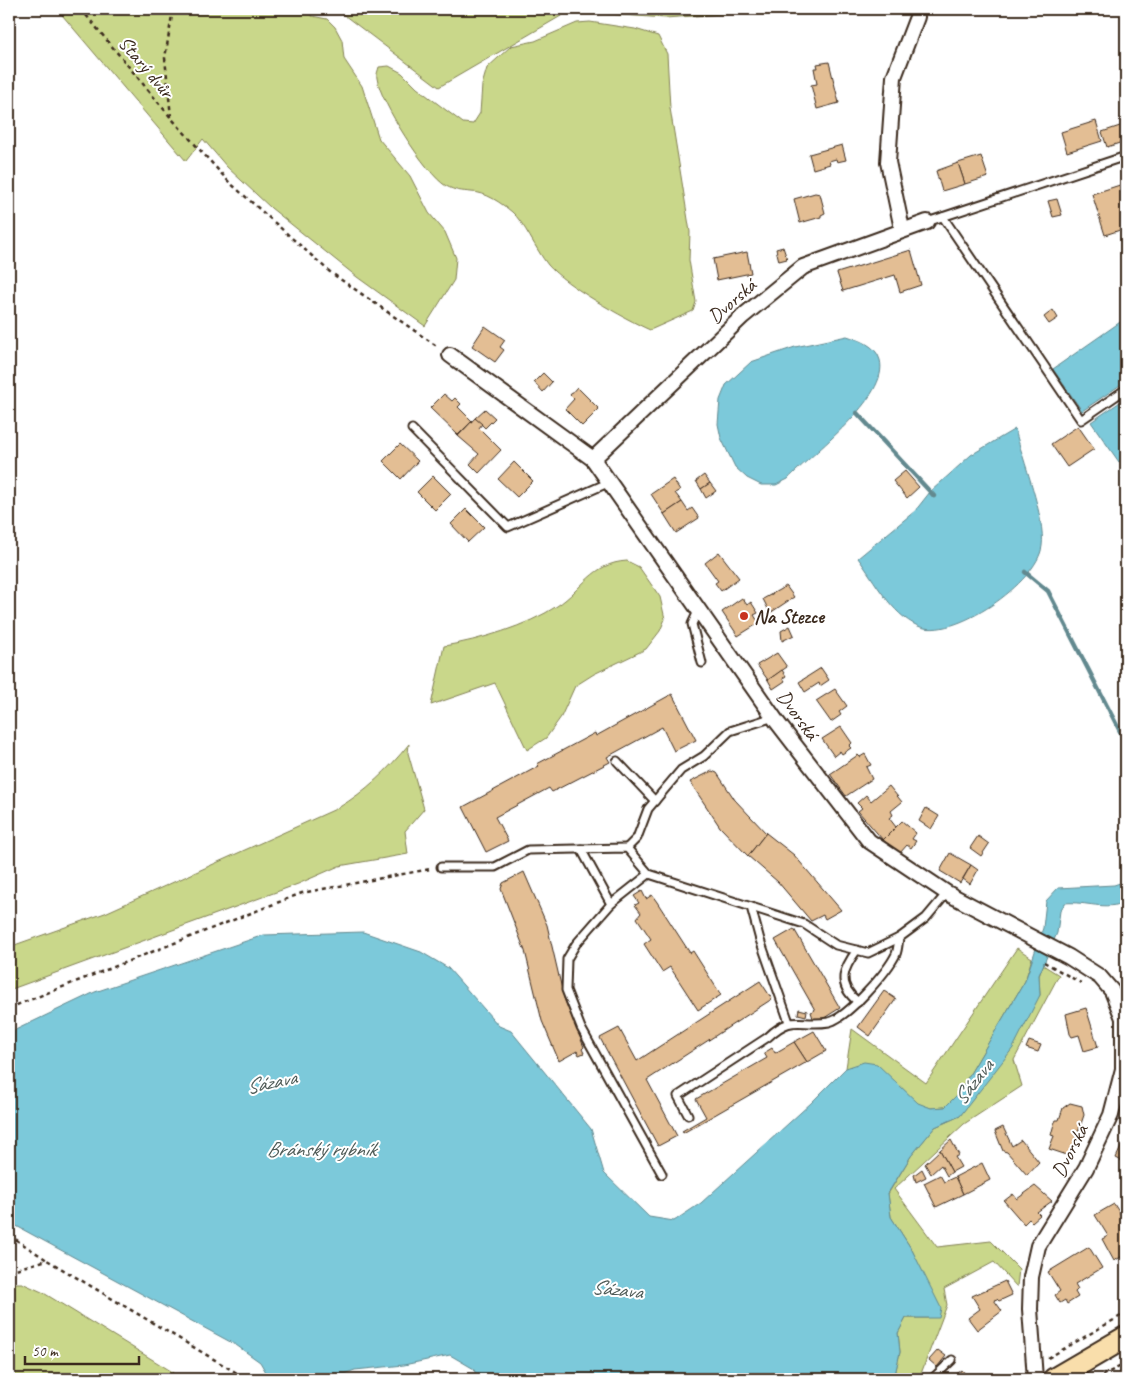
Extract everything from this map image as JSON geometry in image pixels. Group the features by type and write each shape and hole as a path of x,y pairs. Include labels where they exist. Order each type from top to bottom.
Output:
{"main road":[{"path":"1054,1379 1126,1337"}],"street":[{"path":"902,230 888,162 894,77 916,16"},
{"name":"Dvorská","path":"593,459 743,316 803,267 927,222"},
{"name":"Dvorská","path":"450,355 593,459 774,717 869,841 947,893 1069,957 1100,977 1112,992 1123,1018 1123,1069 1111,1115 1086,1168 1038,1246 1031,1277 1030,1309 1034,1373"}],"lane":[{"path":"927,222 1126,156"},
{"path":"943,217 1081,420 1126,389"},
{"path":"412,430 508,527 610,482"},
{"path":"699,609 692,624 702,664"},
{"path":"442,867 495,867 528,850 627,848 637,838 648,809 681,770 704,756 730,731 774,717"},
{"path":"617,761 655,801"},
{"path":"627,848 649,874 804,924 836,945 868,953 900,938 926,918 947,893"},
{"path":"581,849 612,904"},
{"path":"649,874 612,904 576,944 567,959 566,990 581,1028 662,1174"},
{"path":"751,907 760,940 789,1022"},
{"path":"688,1115 678,1096 768,1037 780,1025 789,1022 831,1022 850,1010 896,953 900,938"},
{"path":"856,950 844,968 844,986 858,1002"},
{"path":"932,1379 952,1360"}],"path":[{"name":"Starý dvůr","path":"81,9 172,119 229,182 330,272 450,355"},
{"path":"172,119 165,58 173,9"},
{"path":"9,1008 302,893 442,867"},
{"path":"9,1236 46,1260 247,1379"},
{"path":"9,1271 46,1260"},
{"path":"1034,1373 1126,1313"},
{"path":"1096,1379 1119,1367 1126,1369"}],"green space":[{"path":"57,9 303,9 312,16 327,19 335,27 342,40 344,59 362,86 379,139 410,176 429,213 445,232 456,258 454,280 425,326 357,277 271,208 227,167 203,139 186,161"},
{"path":"336,9 573,9 439,87"},
{"path":"591,9 895,9 751,12 665,18 607,14"},
{"path":"590,22 635,29 658,36 667,54 670,108 690,232 689,260 696,302 693,311 650,330 596,301 556,273 548,265 526,229 512,212 503,205 477,192 450,188 437,179 416,153 395,120 380,89 377,77 379,67 389,66 402,73 417,88 463,123 473,124 480,113 482,85 487,68 511,46 535,41 577,23"},
{"path":"627,561 639,567 660,597 665,619 660,631 646,649 594,674 575,686 561,717 546,738 527,750 495,683 431,705 444,646 488,636 532,620 557,606 605,566"},
{"path":"409,744 408,753 424,809 405,831 408,854 339,866 298,884 9,990 9,947 105,913 338,808 376,779"},
{"path":"1017,948 1032,958 1025,981 958,1094 945,1107 931,1108 918,1104 899,1085 846,1068 852,1029 926,1083"},
{"path":"1043,965 1059,975 1014,1060 1022,1086 964,1124 894,1189 937,1247 991,1241 1019,1269 1017,1287 994,1262 944,1289 947,1305 919,1379 894,1379 900,1352 898,1333 906,1318 928,1318 925,1279 912,1250 891,1217 888,1194 911,1156 935,1127 960,1116 1040,995 1039,976"},
{"path":"9,1283 22,1283 42,1292 171,1371 179,1379 9,1379"}],"water":[{"path":"1126,318 1126,381 1082,411 1053,369"},
{"path":"847,336 871,347 878,355 880,375 873,391 846,424 788,479 776,485 761,485 747,478 735,467 721,438 718,424 720,400 726,385 751,362 795,347"},
{"path":"1126,398 1126,457 1119,462 1091,422"},
{"path":"1015,429 1033,488 1040,520 1042,546 1037,560 1026,576 1010,591 991,606 971,617 951,625 933,629 918,626 908,621 892,605 858,558 915,511 930,492 971,455"},
{"name":"Bránský rybník","path":"1126,881 1126,902 1118,905 1103,906 1065,903 1060,911 1057,933 1039,975 1040,995 1013,1048 960,1116 935,1127 911,1156 888,1193 891,1217 912,1250 941,1308 939,1318 906,1318 898,1333 900,1352 894,1379 477,1379 474,1369 450,1355 404,1365 355,1370 329,1379 270,1379 260,1362 236,1345 9,1222 9,1033 95,992 264,935 363,932 421,952 448,968 499,1026 511,1031 591,1129 604,1173 649,1217 674,1221 701,1203 811,1103 846,1068 864,1062 877,1064 918,1103 931,1108 945,1107 958,1094 1025,981 1043,928 1046,901 1058,888 1114,885"}],"building":[{"path":"829,62 839,103 817,109 811,85 817,84 814,68 818,68 817,64"},
{"path":"1096,121 1102,141 1067,152 1061,132"},
{"path":"1126,124 1126,141 1107,147 1102,132"},
{"path":"842,145 846,160 837,162 836,159 829,161 830,164 813,169 809,154"},
{"path":"981,156 988,177 965,184 958,163"},
{"path":"958,163 965,184 942,191 936,171"},
{"path":"1126,183 1126,228 1105,235 1092,194"},
{"path":"815,193 820,194 825,213 821,217 800,223 794,199"},
{"path":"1057,199 1062,215 1053,217 1048,201"},
{"path":"783,247 787,259 779,261 776,249"},
{"path":"911,250 921,285 900,292 895,275 843,291 837,273"},
{"path":"747,252 751,273 717,280 713,259"},
{"path":"1053,310 1058,318 1049,324 1044,317"},
{"path":"485,326 505,340 500,347 504,350 495,362 472,346"},
{"path":"543,373 552,382 543,392 534,382"},
{"path":"577,387 599,409 582,426 565,409 574,399 570,395"},
{"path":"444,394 452,401 455,398 461,404 458,407 472,421 458,435 430,408"},
{"path":"485,409 495,418 485,428 475,418"},
{"path":"475,418 482,424 479,428 501,450 479,473 470,464 479,454 458,436"},
{"path":"1078,426 1094,449 1067,467 1051,444"},
{"path":"400,444 418,461 401,479 383,461"},
{"path":"514,462 533,481 517,497 498,479"},
{"path":"905,471 919,487 907,498 893,481"},
{"path":"704,475 710,483 701,489 696,481"},
{"path":"433,476 451,494 435,510 417,492"},
{"path":"673,479 680,490 675,493 682,502 664,514 651,494"},
{"path":"710,483 716,491 706,498 701,489"},
{"path":"682,502 688,511 692,508 699,518 676,533 664,514"},
{"path":"466,509 484,527 468,542 451,524"},
{"path":"719,552 739,578 721,591 715,583 718,581 705,563"},
{"path":"786,586 794,597 770,613 763,599"},
{"path":"742,598 747,605 751,602 758,613 754,615 759,623 738,636 722,612"},
{"path":"790,626 794,635 782,641 781,631"},
{"path":"777,653 787,667 768,680 757,665"},
{"path":"821,668 829,680 820,686 819,683 805,692 799,682"},
{"path":"782,670 786,676 783,678 785,681 773,689 768,680"},
{"path":"835,689 847,706 839,712 841,715 831,722 816,701"},
{"path":"672,694 696,740 674,751 662,727 607,757 610,762 552,792 549,788 495,817 508,841 486,852 463,807 539,766 537,764 595,733 596,736"},
{"path":"841,727 852,743 849,746 851,748 842,754 840,751 834,756 822,739"},
{"path":"865,754 871,765 866,767 872,779 846,796 830,774 858,755 860,757"},
{"path":"712,771 717,773 735,800 766,833 748,856 720,827 690,782"},
{"path":"889,786 902,802 891,811 893,815 889,818 896,827 883,840 858,811 862,808 857,803 866,795 871,801"},
{"path":"926,808 939,816 931,829 919,821"},
{"path":"902,821 916,833 912,839 916,841 911,848 907,845 900,853 883,840"},
{"path":"766,833 794,855 841,910 825,919 823,915 811,921 778,882 748,856"},
{"path":"978,836 989,844 981,856 970,848"},
{"path":"950,853 971,865 960,883 940,871"},
{"path":"971,865 978,870 970,884 963,879"},
{"path":"524,872 547,925 564,998 584,1047 582,1049 584,1053 579,1055 577,1051 559,1061 542,1021 525,951 501,889 503,883"},
{"path":"642,891 646,899 652,895 690,953 693,951 721,995 698,1010 670,967 662,972 644,944 651,939 637,918 641,913 635,905 639,903 634,896"},
{"path":"794,929 840,1008 821,1020 814,1021 811,1012 815,1010 775,940"},
{"path":"760,981 772,999 647,1080 677,1136 658,1146 600,1038 619,1028 637,1061"},
{"path":"884,991 896,999 870,1036 858,1027"},
{"path":"1086,1008 1098,1047 1084,1051 1079,1035 1072,1037 1070,1034 1066,1014"},
{"path":"799,1009 807,1011 806,1016 798,1014"},
{"path":"814,1031 826,1051 807,1062 794,1042"},
{"path":"1029,1041 1041,1045 1038,1052 1026,1048"},
{"path":"794,1042 807,1062 683,1133 682,1131 706,1117 696,1099 767,1058 764,1053 772,1048 775,1053"},
{"path":"1070,1103 1082,1106 1084,1115 1070,1156 1049,1149 1054,1136 1051,1135 1054,1124 1056,1120 1059,1120 1063,1108"},
{"path":"1003,1127 1012,1146 1021,1140 1039,1162 1027,1175 1007,1152 1003,1151 995,1131"},
{"path":"1126,1136 1126,1163 1116,1158"},
{"path":"951,1140 959,1155 955,1157 961,1167 952,1172 940,1150"},
{"path":"940,1150 952,1172 947,1176 941,1165 931,1174 925,1164"},
{"path":"982,1163 990,1180 963,1194 955,1177"},
{"path":"922,1169 926,1177 916,1182 914,1175"},
{"path":"940,1175 944,1182 955,1177 963,1194 936,1207 924,1183"},
{"path":"1035,1186 1052,1201 1037,1212 1040,1215 1032,1222 1029,1219 1024,1224 1004,1201 1013,1194 1017,1199"},
{"path":"1114,1204 1126,1223 1126,1254 1114,1261 1102,1239 1108,1236 1095,1215"},
{"path":"1089,1247 1102,1268 1075,1284 1078,1289 1075,1292 1078,1297 1067,1304 1065,1300 1060,1303 1055,1295 1060,1291 1048,1272"},
{"path":"1005,1281 1012,1295 999,1301 997,1299 994,1300 1002,1311 977,1330 968,1318 980,1309 972,1296"},
{"path":"938,1350 946,1356 937,1367 929,1360"},
{"path":"962,1370 969,1379 950,1379"}],"waterway":[{"path":"857,413 934,496"},
{"path":"1025,572 1048,591 1126,743"}],"place":[{"name":"Na Stezce","path":"744,616"}],"water label":[{"name":"Sázava","path":"271,1082"},
{"name":"Sázava","path":"973,1082"},
{"name":"Sázava","path":"617,1289"}]}
